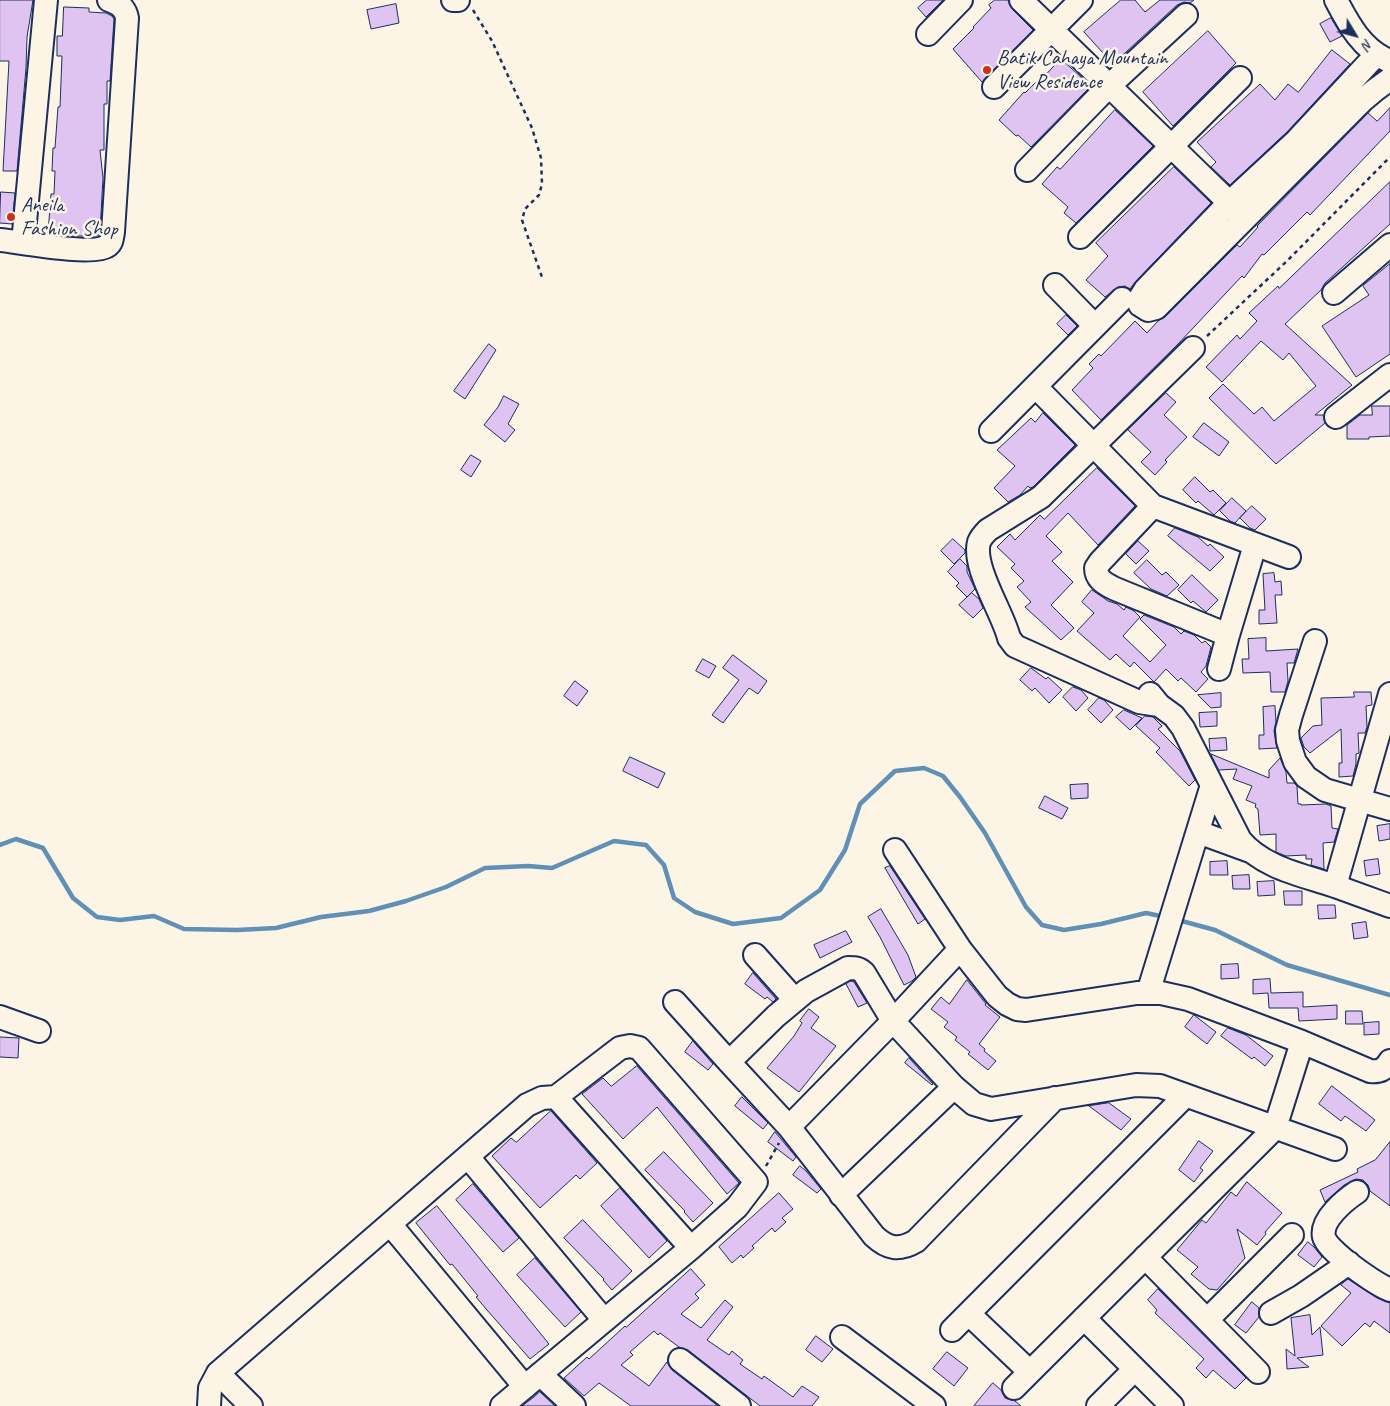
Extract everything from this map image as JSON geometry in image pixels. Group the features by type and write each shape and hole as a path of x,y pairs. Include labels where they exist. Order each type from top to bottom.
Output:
{"street":[{"path":"23,243 46,0"},
{"path":"0,240 47,248 101,248 109,245 111,242 114,232 127,18 126,11 122,6 109,0"},
{"path":"928,34 961,0"},
{"path":"1021,0 1237,210"},
{"path":"994,87 1081,0"},
{"path":"1237,210 1296,141 1383,58 1356,35 1336,0"},
{"path":"1027,170 1109,86 1186,15"},
{"path":"1080,237 1240,78"},
{"path":"1237,210 1312,153 1363,100 1390,79"},
{"path":"1334,293 1390,246"},
{"path":"1055,285 1095,326"},
{"path":"991,431 1122,299"},
{"path":"1194,348 1092,445 1041,497 988,530 981,538 978,552 981,568 1012,643 1023,652 1139,702 1159,705 1174,716 1183,728 1240,840 1250,851 1263,860 1390,906"},
{"path":"1336,417 1390,375"},
{"path":"1036,387 1153,506 1255,545 1275,550 1289,557"},
{"path":"1153,506 1100,562 1096,568 1098,577 1113,588 1228,635"},
{"path":"1219,669 1255,545"},
{"path":"1316,640 1287,730 1288,741 1295,762 1306,777 1325,790 1390,809"},
{"path":"1336,886 1390,694"},
{"path":"1148,993 1212,785"},
{"path":"1198,832 1250,851"},
{"path":"894,850 960,949 997,996 1017,1009 1026,1010 1137,993 1161,993 1188,999 1302,1042 1370,1071 1377,1072 1389,1066"},
{"path":"789,1127 893,1021 960,949"},
{"path":"755,956 795,1000"},
{"path":"728,1062 776,1016 806,991 848,968 854,968 864,973 893,1021 954,1087 974,1104 991,1109 1136,1085 1160,1086 1335,1149"},
{"path":"675,1002 789,1127 874,1236 882,1244 895,1248 907,1247 916,1241 1055,1098"},
{"path":"0,1017 39,1031"},
{"path":"1014,1388 1275,1128 1302,1042"},
{"path":"208,1406 210,1388 218,1374 527,1105 542,1098 556,1097 620,1048 630,1046 639,1048 756,1182 737,1207 691,1248 502,1406"},
{"path":"841,1194 954,1087"},
{"path":"952,1330 1185,1096"},
{"path":"556,1097 691,1248"},
{"path":"468,1157 604,1320"},
{"path":"1357,1192 1345,1199 1335,1210 1325,1227 1324,1236 1328,1243 1349,1263 1378,1285 1390,1290"},
{"path":"390,1224 532,1380 574,1406"},
{"path":"1207,1320 1292,1235"},
{"path":"1145,1257 1258,1372"},
{"path":"1271,1313 1301,1296 1349,1263"},
{"path":"969,1314 1030,1372"},
{"path":"1084,1318 1172,1406"},
{"path":"842,1337 934,1406"},
{"path":"680,1360 739,1406"},
{"path":"1098,1406 1135,1369"},
{"path":"218,1374 251,1406"}],"path":[{"path":"461,3 492,41 528,119 541,158 542,184 538,195 525,209 522,220 543,280"},
{"path":"1194,348 1288,260 1390,157"},
{"path":"756,1182 789,1127"}],"building":[{"path":"0,0 33,0 27,37 17,171 3,171 9,61 0,61"},
{"path":"927,0 943,0 926,17 918,8"},
{"path":"995,0 1008,0 1012,9 1033,30 982,82 953,49 974,28 991,8 989,5"},
{"path":"1121,0 1135,0 1145,12 1160,0 1194,0 1190,3 1184,2 1177,5 1113,64 1084,32"},
{"path":"396,4 399,23 371,29 367,10"},
{"path":"64,7 89,8 89,12 106,13 114,19 110,81 107,81 107,104 104,104 104,150 100,150 103,178 100,231 97,236 48,233 51,194 54,194 53,148 55,148 58,107 60,107 62,56 57,56 57,36 62,36"},
{"path":"1331,18 1342,36 1330,42 1320,24"},
{"path":"1208,31 1236,63 1173,126 1143,92"},
{"path":"1332,50 1350,64 1287,132 1230,185 1211,167 1216,162 1197,142 1260,84 1275,100 1288,84 1298,92"},
{"path":"1061,59 1091,86 1031,147 999,120 1024,92"},
{"path":"1390,108 1390,131 1310,215 1307,212 1264,255 1262,254 1244,278 1242,276 1178,344 1101,420 1072,390 1093,368 1089,364 1099,354 1101,356 1135,321 1147,333 1237,245 1240,247 1257,226 1368,113 1377,121"},
{"path":"1115,110 1153,146 1076,223 1064,213 1068,207 1042,184 1057,167 1060,169"},
{"path":"1174,167 1211,203 1130,289 1125,286 1118,287 1105,297 1086,280 1108,256 1096,243"},
{"path":"1390,182 1390,224 1325,283 1321,290 1285,324 1352,385 1315,415 1323,415 1325,423 1276,464 1209,398 1223,384 1254,414 1262,407 1274,421 1316,386 1289,353 1283,360 1261,341 1222,382 1206,367 1237,335 1240,339 1257,321 1249,313 1278,286 1279,288"},
{"path":"1,192 15,193 12,224 0,223"},
{"path":"1390,264 1390,354 1356,377 1322,326 1369,295 1363,286"},
{"path":"1066,315 1077,326 1068,335 1057,324"},
{"path":"489,344 496,350 465,399 454,391"},
{"path":"1166,393 1176,402 1164,415 1187,437 1165,460 1167,462 1155,475 1141,462 1151,452 1128,430"},
{"path":"504,396 519,404 508,424 515,430 505,442 484,425"},
{"path":"1372,406 1390,406 1390,436 1369,437 1369,439 1347,439 1347,425 1360,415 1372,415"},
{"path":"1043,413 1075,445 1033,487 1030,488 1028,486 1020,495 1008,502 994,488 1015,466 997,450 1031,418 1035,422"},
{"path":"1204,423 1229,442 1219,456 1193,437"},
{"path":"471,455 481,461 471,477 461,470"},
{"path":"1097,468 1135,506 1098,545 1068,513 1046,536 1062,552 1052,561 1073,582 1051,605 1074,628 1061,640 1025,607 1031,602 1017,587 1024,581 1011,568 1015,564 997,547 1010,534 1015,540 1040,515 1044,519"},
{"path":"1195,477 1210,492 1213,490 1226,503 1214,515 1198,501 1196,503 1183,490"},
{"path":"1232,498 1246,511 1235,523 1230,521 1220,511"},
{"path":"1252,506 1266,519 1255,530 1250,528 1240,518"},
{"path":"1175,528 1198,537 1208,546 1210,544 1224,557 1210,571 1168,536"},
{"path":"953,539 965,550 965,553 954,564 941,551"},
{"path":"1138,541 1149,551 1136,564 1126,554"},
{"path":"960,559 967,566 967,572 975,589 967,597 956,586 959,583 948,572"},
{"path":"1147,560 1162,575 1166,572 1179,585 1167,596 1151,589 1134,573"},
{"path":"1274,573 1275,582 1281,581 1282,595 1275,595 1277,623 1259,624 1259,610 1265,610 1263,574"},
{"path":"1192,575 1218,600 1206,612 1193,601 1191,603 1178,590"},
{"path":"1092,590 1124,610 1126,607 1134,611 1140,617 1123,636 1150,662 1166,645 1140,619 1144,615 1174,627 1181,634 1184,631 1194,635 1202,643 1205,641 1211,647 1206,666 1201,672 1208,679 1196,692 1181,678 1178,681 1166,669 1154,682 1134,662 1130,667 1116,654 1110,660 1077,631 1094,613 1082,602"},
{"path":"972,593 979,599 983,608 973,618 959,605"},
{"path":"1266,638 1266,651 1298,649 1294,663 1287,663 1288,681 1285,692 1271,692 1270,672 1243,673 1242,659 1249,659 1248,639"},
{"path":"733,655 767,681 758,694 749,688 723,723 712,715 739,680 723,668"},
{"path":"703,659 716,666 709,678 696,671"},
{"path":"1031,668 1046,679 1048,677 1062,690 1049,703 1035,688 1032,691 1020,680"},
{"path":"575,681 588,691 577,706 564,696"},
{"path":"1073,687 1081,690 1088,698 1076,711 1063,697"},
{"path":"1354,692 1371,692 1372,705 1366,706 1367,727 1365,733 1358,733 1359,753 1356,754 1353,776 1339,777 1339,763 1342,763 1341,729 1310,753 1304,747 1301,738 1313,726 1322,725 1321,698 1354,697"},
{"path":"1221,693 1221,707 1211,708 1198,695"},
{"path":"1099,698 1104,700 1113,710 1101,723 1088,710"},
{"path":"1275,706 1276,722 1274,731 1277,748 1259,749 1259,735 1264,735 1263,707"},
{"path":"1124,710 1142,718 1130,730 1116,717"},
{"path":"1217,712 1217,726 1200,727 1199,713"},
{"path":"1145,716 1153,717 1162,726 1158,729 1180,751 1195,780 1189,786 1156,752 1160,748 1136,726"},
{"path":"1226,738 1227,750 1210,751 1209,739"},
{"path":"1211,754 1269,778 1269,770 1280,758 1286,772 1287,783 1294,783 1297,786 1298,804 1326,804 1331,806 1332,828 1338,829 1334,842 1323,843 1324,869 1311,865 1312,859 1306,859 1306,855 1286,856 1276,852 1276,834 1260,835 1256,804 1246,800 1252,786 1233,779 1237,769 1219,770"},
{"path":"630,757 665,773 658,788 623,771"},
{"path":"1088,784 1088,798 1071,799 1070,785"},
{"path":"1045,796 1068,808 1062,819 1039,808"},
{"path":"1390,824 1390,839 1379,841 1377,826"},
{"path":"1378,859 1380,874 1366,876 1364,861"},
{"path":"1227,861 1228,875 1210,875 1210,862"},
{"path":"890,866 925,919 918,924 885,868"},
{"path":"1249,875 1250,889 1233,889 1232,876"},
{"path":"1274,881 1275,895 1258,896 1257,882"},
{"path":"1284,891 1302,891 1302,905 1285,905"},
{"path":"1318,905 1335,905 1336,918 1319,919"},
{"path":"881,909 908,955 916,977 904,985 868,917"},
{"path":"1366,922 1368,937 1354,939 1352,924"},
{"path":"846,931 852,942 820,958 814,945"},
{"path":"1238,964 1239,978 1221,979 1221,965"},
{"path":"753,973 776,999 773,1002 767,997 765,999 745,984"},
{"path":"1270,979 1271,993 1303,992 1303,1007 1337,1005 1337,1019 1299,1021 1298,1008 1269,1008 1268,993 1253,994 1253,980"},
{"path":"967,980 985,1005 1000,1017 979,1044 996,1061 988,1070 968,1054 970,1052 955,1040 957,1037 944,1027 948,1022 931,1009 941,997 949,1004"},
{"path":"851,981 854,982 867,1003 858,1007 846,984"},
{"path":"809,1009 819,1017 811,1028 836,1046 799,1092 767,1068 794,1036 802,1023 800,1021"},
{"path":"1346,1011 1362,1011 1363,1024 1346,1024"},
{"path":"1194,1015 1216,1032 1207,1044 1185,1027"},
{"path":"1379,1022 1379,1034 1364,1035 1364,1023"},
{"path":"1228,1028 1246,1035 1273,1056 1265,1066 1254,1057 1252,1059 1221,1036"},
{"path":"0,1037 19,1038 18,1058 0,1057"},
{"path":"693,1041 713,1064 708,1070 685,1052"},
{"path":"909,1058 933,1084 932,1085 905,1063"},
{"path":"637,1066 739,1183 727,1194 657,1107 623,1139 582,1094 603,1078 611,1086"},
{"path":"1332,1086 1375,1120 1366,1131 1345,1116 1341,1121 1319,1104"},
{"path":"742,1097 768,1123 763,1129 735,1106"},
{"path":"1109,1103 1131,1119 1121,1130 1089,1106"},
{"path":"551,1111 597,1163 580,1179 576,1175 540,1208 492,1156 511,1138 516,1142"},
{"path":"775,1132 796,1157 793,1161 768,1142"},
{"path":"1199,1141 1213,1151 1200,1168 1203,1170 1194,1182 1179,1170"},
{"path":"1390,1142 1390,1206 1370,1191 1368,1185 1363,1180 1356,1179 1344,1185 1325,1202 1320,1190 1358,1172 1357,1169 1375,1160"},
{"path":"664,1152 713,1203 693,1222 685,1211 645,1170"},
{"path":"800,1166 821,1189 817,1193 793,1175"},
{"path":"1247,1182 1282,1213 1265,1232 1266,1234 1257,1245 1237,1229 1245,1258 1217,1290 1209,1289 1191,1274 1198,1267 1177,1250 1202,1220 1206,1223 1231,1192 1236,1196"},
{"path":"473,1184 519,1238 503,1252 456,1200"},
{"path":"620,1188 667,1241 649,1258 601,1206"},
{"path":"779,1193 793,1209 782,1218 786,1222 775,1232 772,1228 752,1246 754,1248 743,1258 741,1255 732,1263 719,1247"},
{"path":"437,1206 549,1344 530,1359 476,1297 478,1296 416,1223"},
{"path":"583,1220 632,1271 612,1290 604,1279 564,1238"},
{"path":"1308,1242 1322,1257 1314,1267 1298,1255"},
{"path":"535,1258 581,1312 565,1327 517,1275"},
{"path":"691,1269 705,1285 695,1294 699,1298 681,1314 701,1328 725,1300 733,1307 707,1340 729,1355 732,1351 743,1360 740,1364 762,1379 764,1376 793,1397 802,1386 819,1397 812,1406 760,1406 688,1350 679,1347 660,1333 658,1335 654,1331 630,1352 633,1355 621,1365 649,1386 667,1362 672,1370 718,1406 631,1406 599,1383 584,1396 564,1378 587,1357 589,1359"},
{"path":"1348,1279 1377,1298 1390,1303 1390,1333 1374,1321 1370,1327 1365,1323 1342,1346 1321,1326 1351,1293 1341,1285"},
{"path":"1158,1289 1246,1378 1235,1389 1213,1370 1206,1378 1196,1368 1204,1359 1155,1313 1157,1310 1148,1300"},
{"path":"1252,1302 1259,1308 1259,1317 1246,1333 1235,1325"},
{"path":"1310,1315 1312,1335 1320,1327 1323,1355 1297,1358 1309,1367 1287,1369 1286,1349 1295,1356 1291,1318"},
{"path":"816,1336 833,1349 822,1362 806,1350"},
{"path":"947,1352 968,1368 954,1386 933,1369"},
{"path":"993,1383 1001,1390 1005,1398 1015,1401 1021,1406 974,1406"},
{"path":"540,1392 555,1406 522,1406 534,1397"}],"waterway":[{"path":"0,845 16,839 43,848 73,898 97,917 120,920 154,916 184,929 237,930 276,928 321,917 369,911 446,887 485,868 528,866 552,868 614,841 646,845 664,865 674,898 695,912 733,924 781,918 820,890 845,850 860,804 895,771 924,768 943,776 960,797 985,833 1026,907 1042,925 1064,930 1101,924 1146,913 1165,917"},
{"path":"1178,920 1215,930 1287,965 1390,995"}],"place":[{"name":"Batik Cahaya Mountain View Residence","path":"987,70"},
{"name":"Aneila Fashion Shop","path":"11,217"}]}
